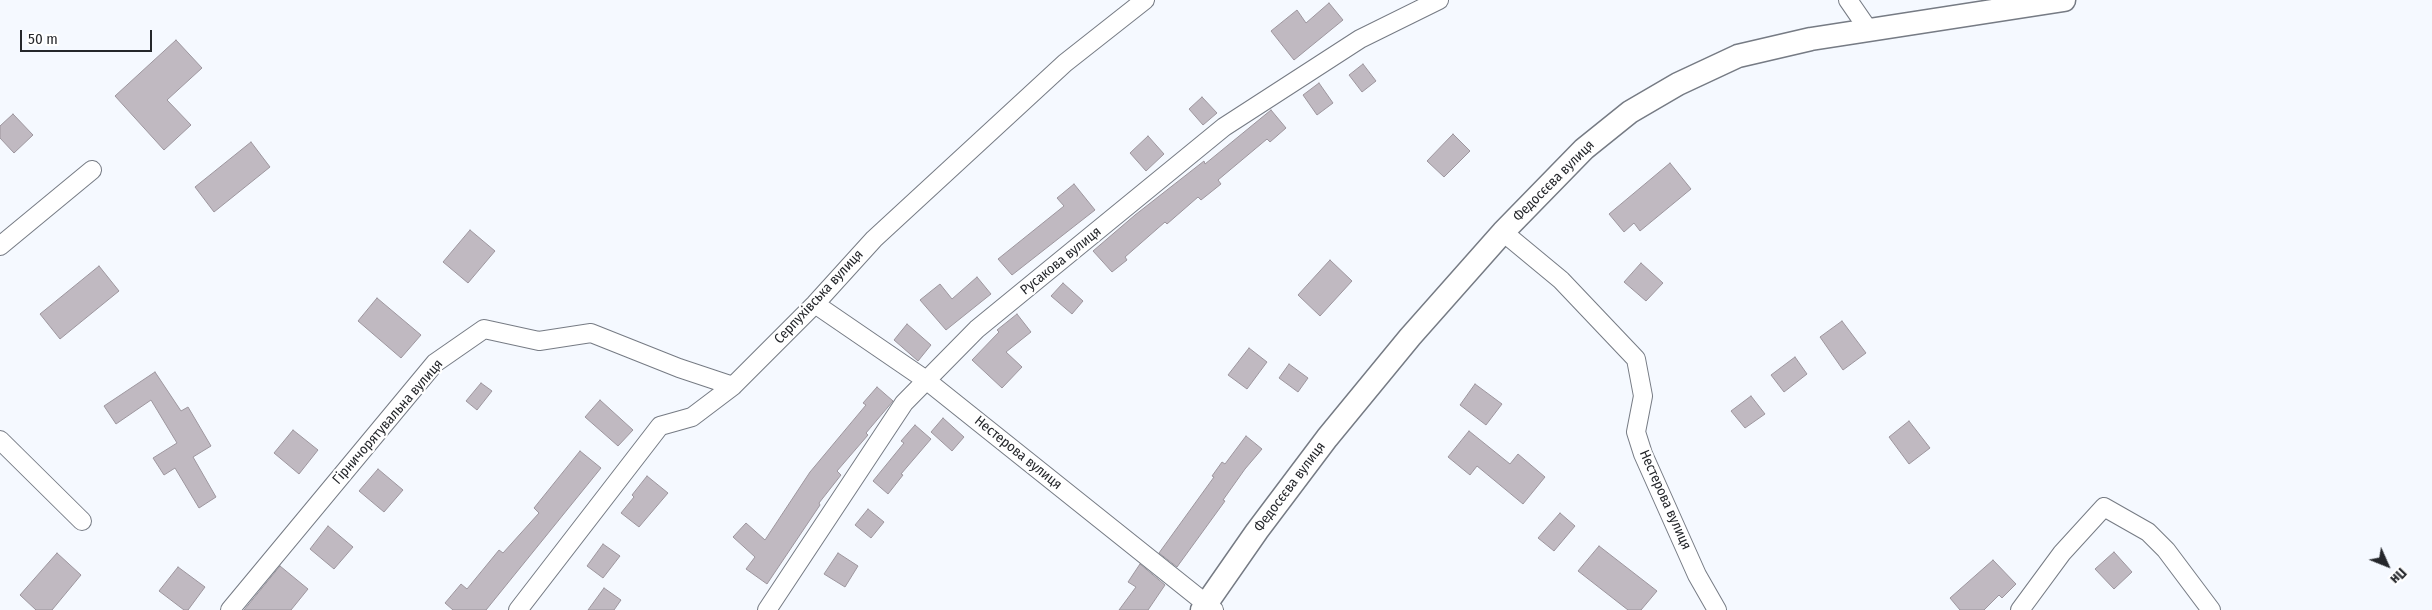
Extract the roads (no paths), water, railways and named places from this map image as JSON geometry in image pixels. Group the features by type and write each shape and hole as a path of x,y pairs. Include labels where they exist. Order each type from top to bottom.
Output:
{"main road":[{"name":"Федосєєва вулиця","path":"1208,608 1256,531 1327,438 1410,337 1503,232 1584,149 1630,112 1678,84 1738,56 1811,39 1868,29 2064,0"}],"street":[{"name":"Серпухівська вулиця","path":"518,610 660,426 692,417 733,386 815,304 874,239 1064,64 1145,0"},
{"name":"Русакова вулиця","path":"767,610 904,404 977,329 1224,127 1360,39 1439,0"},
{"path":"1848,0 1868,29"},
{"path":"0,246 92,170"},
{"name":"Нестерова вулиця","path":"1503,232 1561,280 1636,359 1643,396 1636,432 1643,454 1697,575 1717,610"},
{"name":"Нестерова вулиця","path":"815,304 926,380 1208,608"},
{"name":"Гірничорятувальна вулиця","path":"230,610 435,363 484,329 539,341 591,333 680,368 733,386"},
{"path":"0,440 82,521"},
{"path":"2020,610 2062,553 2104,507 2148,532 2166,550 2211,610"}]}
